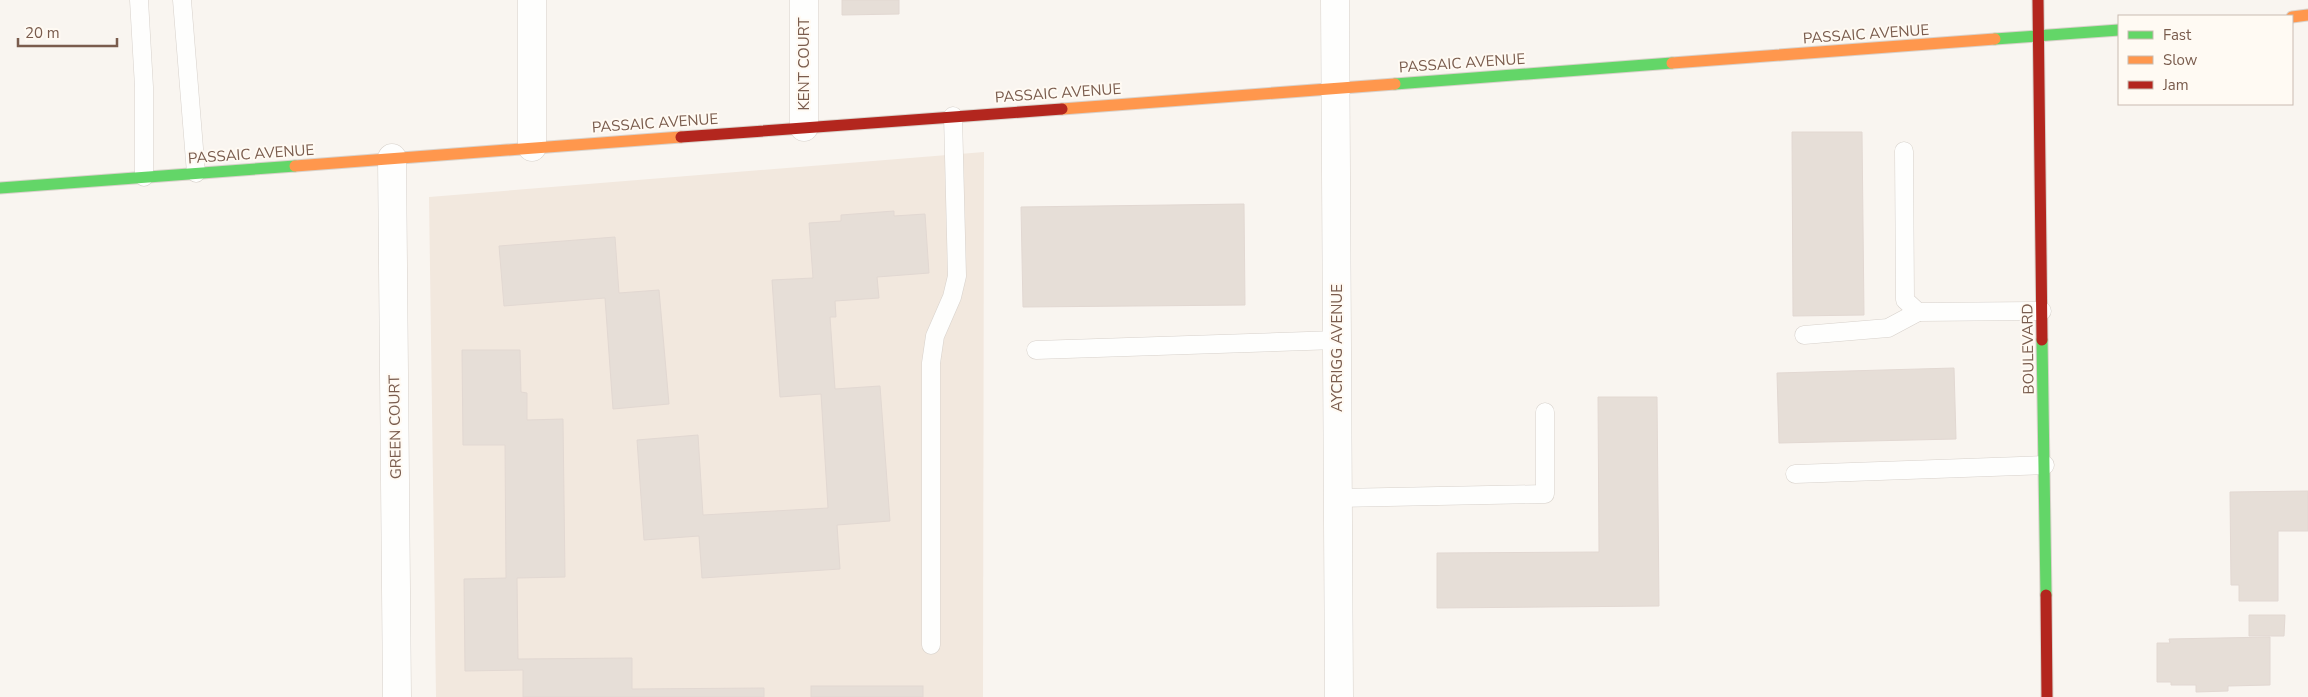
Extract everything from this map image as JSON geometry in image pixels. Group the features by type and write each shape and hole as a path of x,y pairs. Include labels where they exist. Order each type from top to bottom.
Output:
{"street":[{"path":"532,0 532,147"},
{"name":"KENT COURT","path":"804,0 804,127"},
{"name":"AYCRIGG AVENUE","path":"1335,0 1339,697"},
{"name":"BOULEVARD","path":"2038,0 2047,697"},
{"path":"2293,16 2308,15"},
{"name":"PASSAIC AVENUE","path":"0,188 2118,30"},
{"name":"GREEN COURT","path":"392,158 397,697"}],"lane":[{"path":"139,0 144,88 144,177"},
{"path":"182,0 196,173"},
{"path":"931,646 931,363 935,336 952,297 957,276 953,116"},
{"path":"1904,151 1905,300 1918,312"},
{"path":"1804,335 1888,328 1918,312 2042,310"},
{"path":"1036,350 1338,340"},
{"path":"1338,498 1545,494 1545,412"},
{"path":"1795,474 2045,465"}],"shaded area":[{"path":"984,152 983,697 436,697 429,197"}],"building":[{"path":"842,0 899,0 899,14 842,15"},
{"path":"1792,132 1862,132 1864,315 1793,316"},
{"path":"1244,204 1245,305 1023,307 1021,207"},
{"path":"894,211 894,216 925,214 929,273 877,277 879,298 835,301 836,317 830,317 835,389 880,386 890,521 837,525 840,569 702,578 699,536 644,540 637,440 698,435 703,515 828,508 821,394 780,397 772,280 813,278 809,223 841,221 841,215"},
{"path":"615,237 619,293 659,290 669,404 613,409 605,298 504,306 499,246"},
{"path":"462,350 520,350 521,392 527,393 527,420 563,419 565,577 517,578 518,659 632,658 632,689 764,688 764,697 523,697 523,670 465,671 464,579 506,578 505,445 463,445"},
{"path":"1954,368 1956,439 1779,443 1777,373"},
{"path":"1598,397 1657,397 1659,606 1437,608 1437,553 1599,552"},
{"path":"2308,491 2308,531 2278,531 2278,601 2239,601 2239,585 2231,585 2230,492"},
{"path":"2249,615 2285,615 2284,636 2249,636"},
{"path":"2270,637 2270,685 2228,686 2228,691 2196,692 2196,685 2171,685 2171,682 2157,682 2157,643 2170,643 2169,639"},
{"path":"811,686 923,686 923,697 811,697"}],"traffic: fast":[{"path":"1995,39 2118,30"},
{"path":"1395,84 1672,63"},
{"path":"0,188 295,166"},
{"path":"2042,340 2046,595"}],"traffic: slow":[{"path":"2293,17 2308,15"},
{"path":"1672,63 1995,39"},
{"path":"1062,109 1395,84"},
{"path":"295,166 681,137"}],"traffic: jam":[{"path":"2038,0 2042,340"},
{"path":"681,137 1062,109"},
{"path":"2046,595 2047,697"}]}
